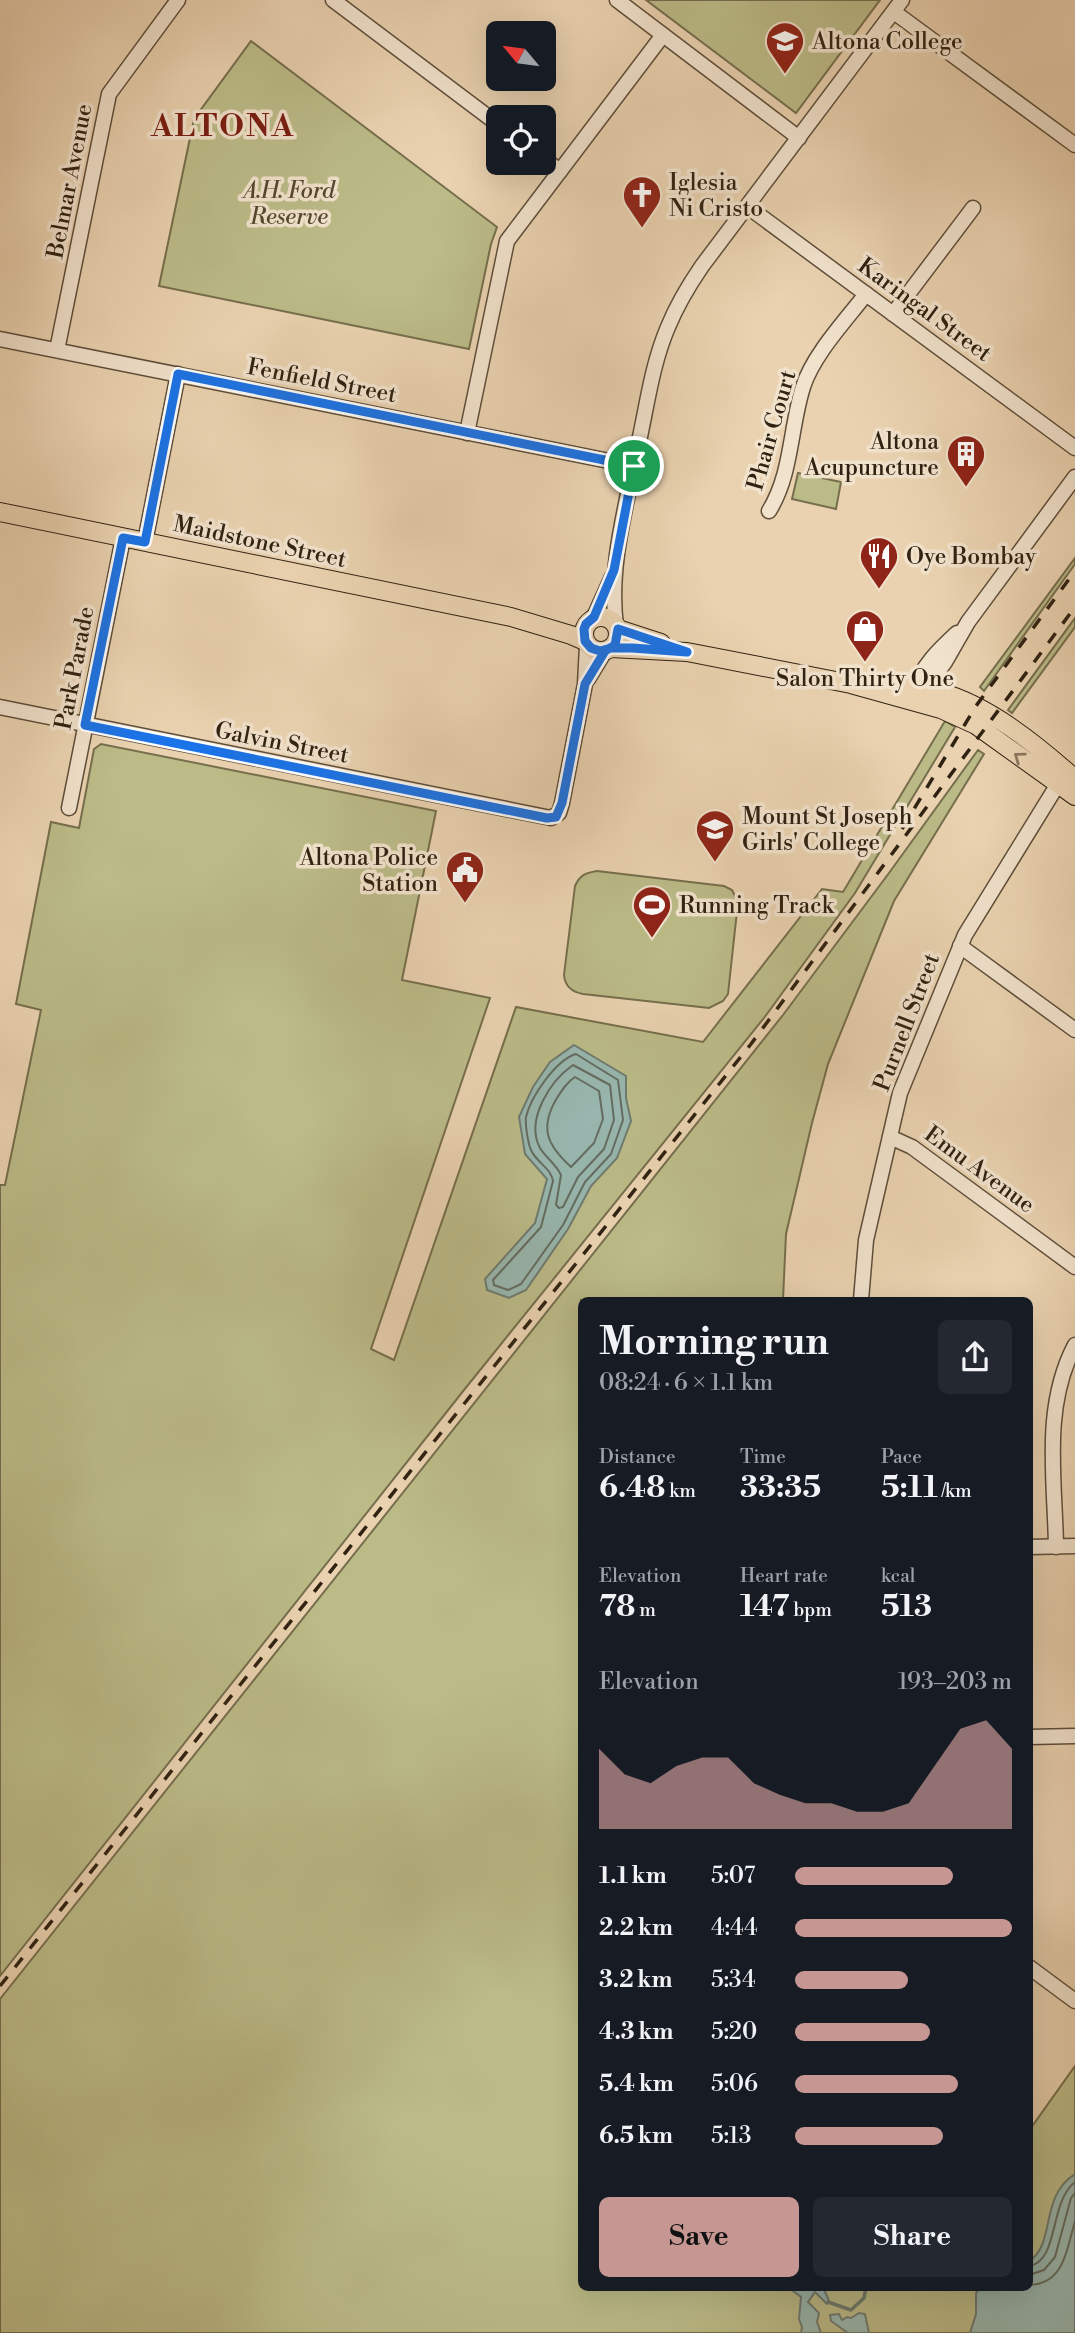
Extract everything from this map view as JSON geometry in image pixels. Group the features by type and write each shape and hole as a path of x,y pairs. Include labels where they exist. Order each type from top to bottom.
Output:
{"main road":[{"name":"Maidstone Street","path":"0,512 511,617 571,635 586,643"},
{"name":"Maidstone Street","path":"511,617 571,622 592,619"},
{"path":"687,652 596,651 586,643 584,629 592,619 610,618 617,627 687,652 851,684 961,700 995,717 1070,779 1075,796"},
{"path":"608,650 617,640 617,627"}],"street":[{"name":"Belmar Avenue","path":"57,350 111,89 178,0"},
{"path":"333,0 486,115"},
{"path":"617,0 799,138"},
{"path":"617,627 614,570 654,369 667,327 695,276 898,6 1075,145"},
{"path":"467,433 507,241 663,35"},
{"path":"556,168 560,171"},
{"name":"Karingal Street","path":"748,206 1075,448"},
{"path":"893,314 972,208"},
{"name":"Phair Court","path":"769,511 783,481 799,400 807,376 866,294"},
{"name":"Fenfield Street","path":"0,339 634,466"},
{"path":"145,542 178,374"},
{"path":"919,694 921,675 940,649 968,622 1075,477"},
{"name":"Park Parade","path":"69,808 123,538"},
{"path":"592,619 614,570"},
{"path":"585,684 586,643"},
{"path":"585,684 608,650"},
{"name":"Galvin Street","path":"0,707 547,818 556,817 562,803 585,684"},
{"name":"Purnell Street","path":"861,1297 866,1240 900,1093 960,946 1070,779"},
{"path":"960,946 1075,1030"},
{"name":"Emu Avenue","path":"890,1137 912,1147 1075,1267"},
{"path":"1056,1547 1053,1419 1058,1387 1075,1345"},
{"path":"1033,1547 1075,1546"},
{"path":"1033,1737 1075,1736"},
{"path":"1033,1970 1075,2001"}],"green space":[{"name":"Altona College","path":"646,0 880,0 796,113"},
{"name":"A.H. Ford Reserve","path":"251,41 497,227 469,349 159,286 194,119"},
{"path":"798,473 841,482 836,509 792,499"},
{"path":"1075,558 1075,564 984,691 980,687"},
{"path":"1075,618 1075,627 1012,713 1008,710"},
{"path":"945,721 955,727 855,893 764,1018 464,1390 0,1976 0,1185 5,1185 41,1010 16,1004 51,822 79,828 94,749 101,744 436,811 402,980 490,998 371,1349 394,1360 516,1007 703,1042 822,889 843,892"},
{"path":"978,750 984,754 894,901 828,1064 786,1234 783,1297 578,1297 578,2291 1033,2291 1033,2125 1075,2066 1075,2333 0,2333 0,1999 783,1015"},
{"name":"Running Track","path":"597,871 724,886 732,890 738,902 728,994 723,1001 709,1008 583,994 570,988 564,975 575,886 583,875"}],"water":[{"path":"574,1045 626,1076 626,1098 631,1121 617,1158 591,1186 568,1229 526,1290 509,1298 487,1290 485,1279 535,1223 547,1179 525,1154 519,1117 533,1087 550,1062"},
{"path":"1075,2174 1075,2333 970,2333 976,2314 978,2291 1033,2291 1033,2258 1043,2244 1056,2195 1064,2183"},
{"path":"793,2291 825,2291 829,2301 827,2304 815,2292 808,2302 819,2313 817,2322 821,2333 801,2333 801,2297"},
{"path":"859,2313 865,2314 869,2333 848,2333 831,2321 830,2315 839,2314 842,2320"}],"waterway":[{"path":"828,2302 851,2310 864,2298 865,2291"}],"railway":[{"path":"902,829 976,706 1075,571"},
{"path":"0,1986 751,1044 1075,607"}],"place":[{"name":"Altona College","path":"785,75"},
{"name":"Iglesia Ni Cristo","path":"642,229"},
{"name":"Altona Acupuncture","path":"966,488"},
{"name":"Oye Bombay","path":"879,590"},
{"name":"Salon Thirty One","path":"865,663"},
{"name":"Mount St Joseph Girls' College","path":"715,863"},
{"name":"Altona Police Station","path":"465,904"},
{"name":"Running Track","path":"652,939"}],"district":[{"name":"ALTONA","path":"223,126"}],"route":[{"path":"634,466 178,374 145,542 123,538 85,725 547,818 556,817 561,808 585,684 605,651 615,645 618,629 687,652 632,648 611,648 605,651 596,651 587,645 583,635 586,624 594,617 614,570 634,466"}]}
